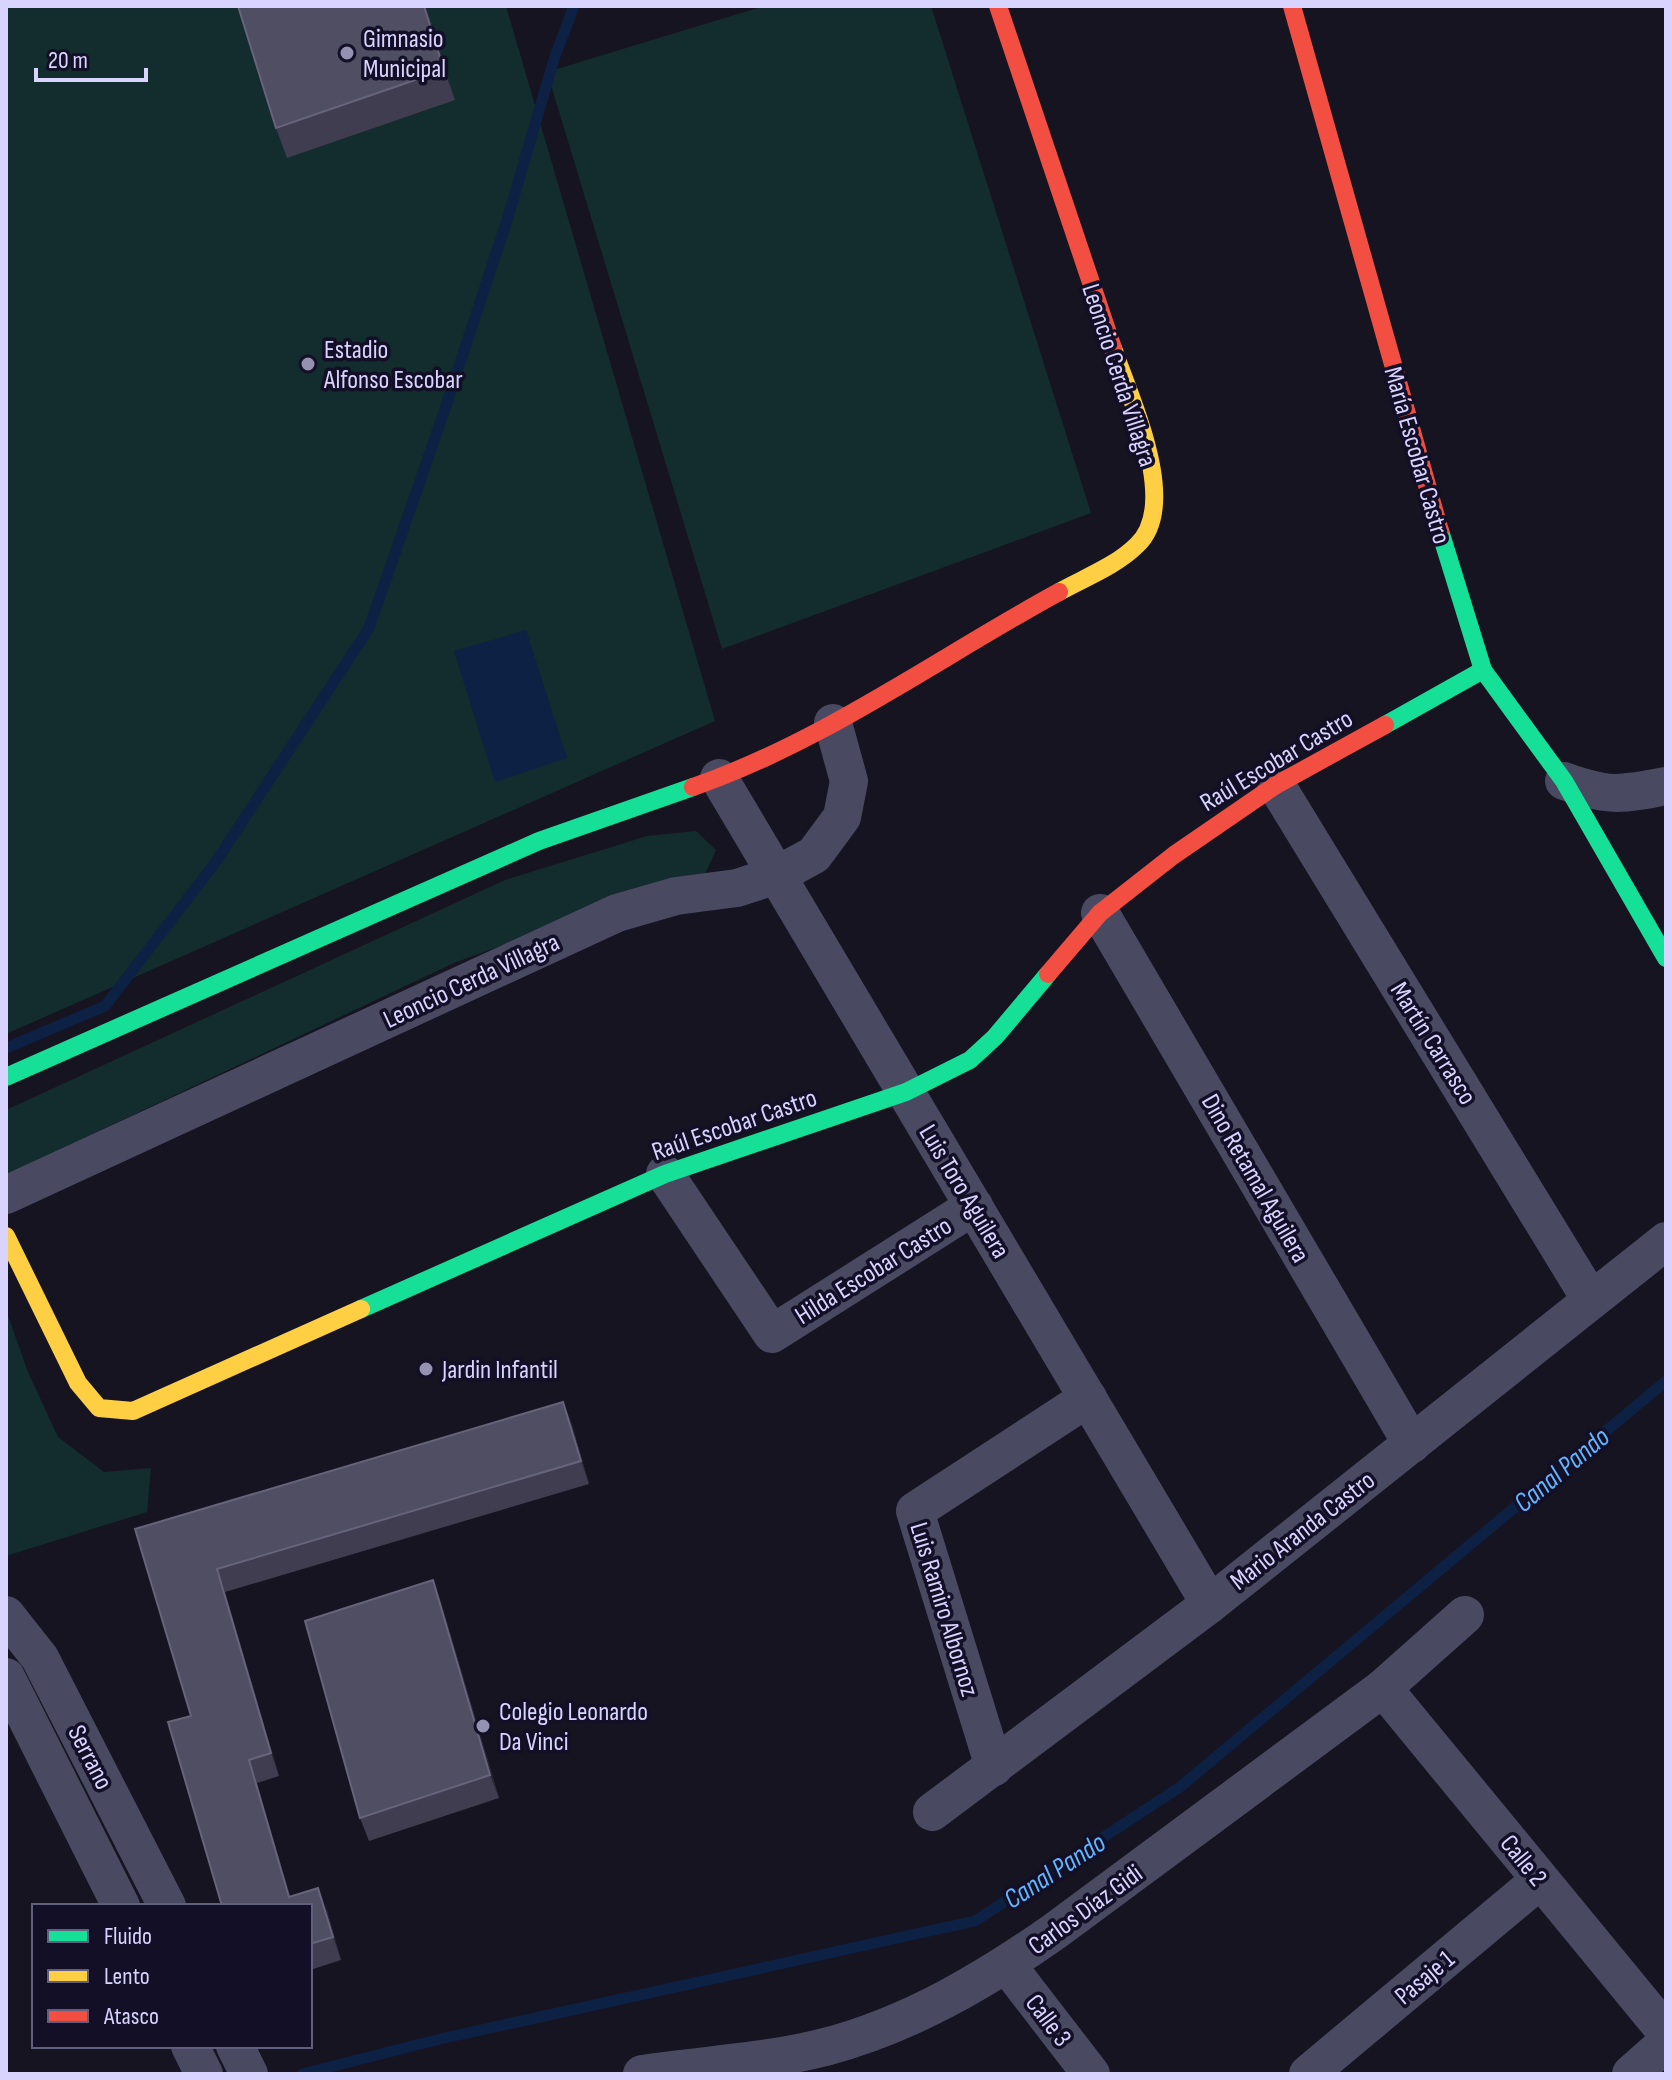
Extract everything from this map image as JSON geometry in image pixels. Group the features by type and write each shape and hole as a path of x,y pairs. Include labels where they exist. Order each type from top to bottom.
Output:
{"street":[{"name":"Leoncio Cerda Villagra","path":"6,1077 539,841 719,778 833,723 997,626 1112,563 1139,544 1152,521 1156,502 1153,469 998,6"},
{"name":"María Escobar Castro","path":"1292,6 1414,443 1483,670 1564,781 1666,958"},
{"name":"Raúl Escobar Castro","path":"6,1236 78,1383 99,1408 133,1411 665,1174 906,1092 970,1060 995,1037 1100,913 1174,855 1276,785 1483,670"},
{"name":"Leoncio Cerda Villagra","path":"6,1195 617,913 676,896 737,888 777,875 814,855 842,817 849,781 833,723"},
{"name":"Luis Toro Aguilera","path":"719,778 1210,1604"},
{"path":"1564,781 1595,792 1626,794 1666,786"},
{"name":"Martín Carrasco","path":"1276,785 1591,1300"},
{"name":"Dino Retamal Aguilera","path":"1100,913 1412,1444"},
{"name":"Hilda Escobar Castro","path":"665,1174 772,1334 974,1206"},
{"name":"Mario Aranda Castro","path":"932,1812 1210,1604 1666,1241"},
{"name":"Luis Ramiro Albornoz","path":"994,1767 915,1511 1088,1398"},
{"name":"Serrano","path":"6,1615 40,1658 166,1904"},
{"name":"Carlos Díaz Gidi","path":"642,2074 781,2065 915,2015 1007,1965 1383,1688 1465,1615"},
{"name":"Serrano","path":"6,1677 120,1904"},
{"name":"Calle 2","path":"1383,1688 1666,2032"},
{"name":"Pasaje 1","path":"1308,2074 1540,1880"},
{"name":"Calle 3","path":"1007,1965 1091,2074"},
{"path":"1631,2074 1666,2043"},
{"path":"191,2048 204,2074"}],"green space":[{"name":"Estadio Alfonso Escobar","path":"6,6 506,6 715,721 6,1034"},
{"path":"764,6 931,6 1091,513 722,649 547,72"},
{"path":"696,831 716,850 702,881 592,912 454,963 6,1175 6,1110 505,880 647,836"},
{"path":"6,1310 28,1372 58,1437 104,1472 151,1468 147,1512 6,1556"}],"water":[{"path":"526,630 567,758 495,782 454,651"}],"building":[{"name":"Gimnasio Municipal","path":"238,6 424,6 444,70 276,128"},
{"path":"563,1402 581,1461 217,1569 271,1753 249,1760 289,1897 318,1888 333,1937 312,1943 312,1904 221,1904 168,1722 191,1716 135,1529"},
{"path":"433,1580 490,1775 360,1818 305,1621"}],"waterway":[{"path":"6,1048 105,1006 215,863 369,628 445,409 508,217 555,56 574,6"},
{"name":"Canal Pando","path":"302,2074 440,2039 975,1921 1180,1787 1666,1381"}],"traffic: fast":[{"path":"1440,531 1483,670 1564,781 1666,958"},
{"path":"1385,725 1483,670"},
{"path":"6,1077 539,841 693,787"},
{"path":"361,1309 665,1174 906,1092 970,1060 995,1037 1048,974"}],"traffic: slow":[{"path":"1059,592 1119,559 1137,545 1149,527 1154,504 1148,449 1113,348"},
{"path":"6,1236 78,1383 99,1408 133,1411 361,1309"}],"traffic: jam":[{"path":"998,6 1113,348"},
{"path":"1292,6 1440,531"},
{"path":"693,787 788,747 834,723 1059,592"},
{"path":"1048,974 1100,913 1174,855 1276,785 1385,725"}],"place":[{"name":"Gimnasio Municipal","path":"347,53"},
{"name":"Estadio Alfonso Escobar","path":"308,364"},
{"name":"Jardin Infantil","path":"426,1369"},
{"name":"Colegio Leonardo Da Vinci","path":"483,1726"}]}
